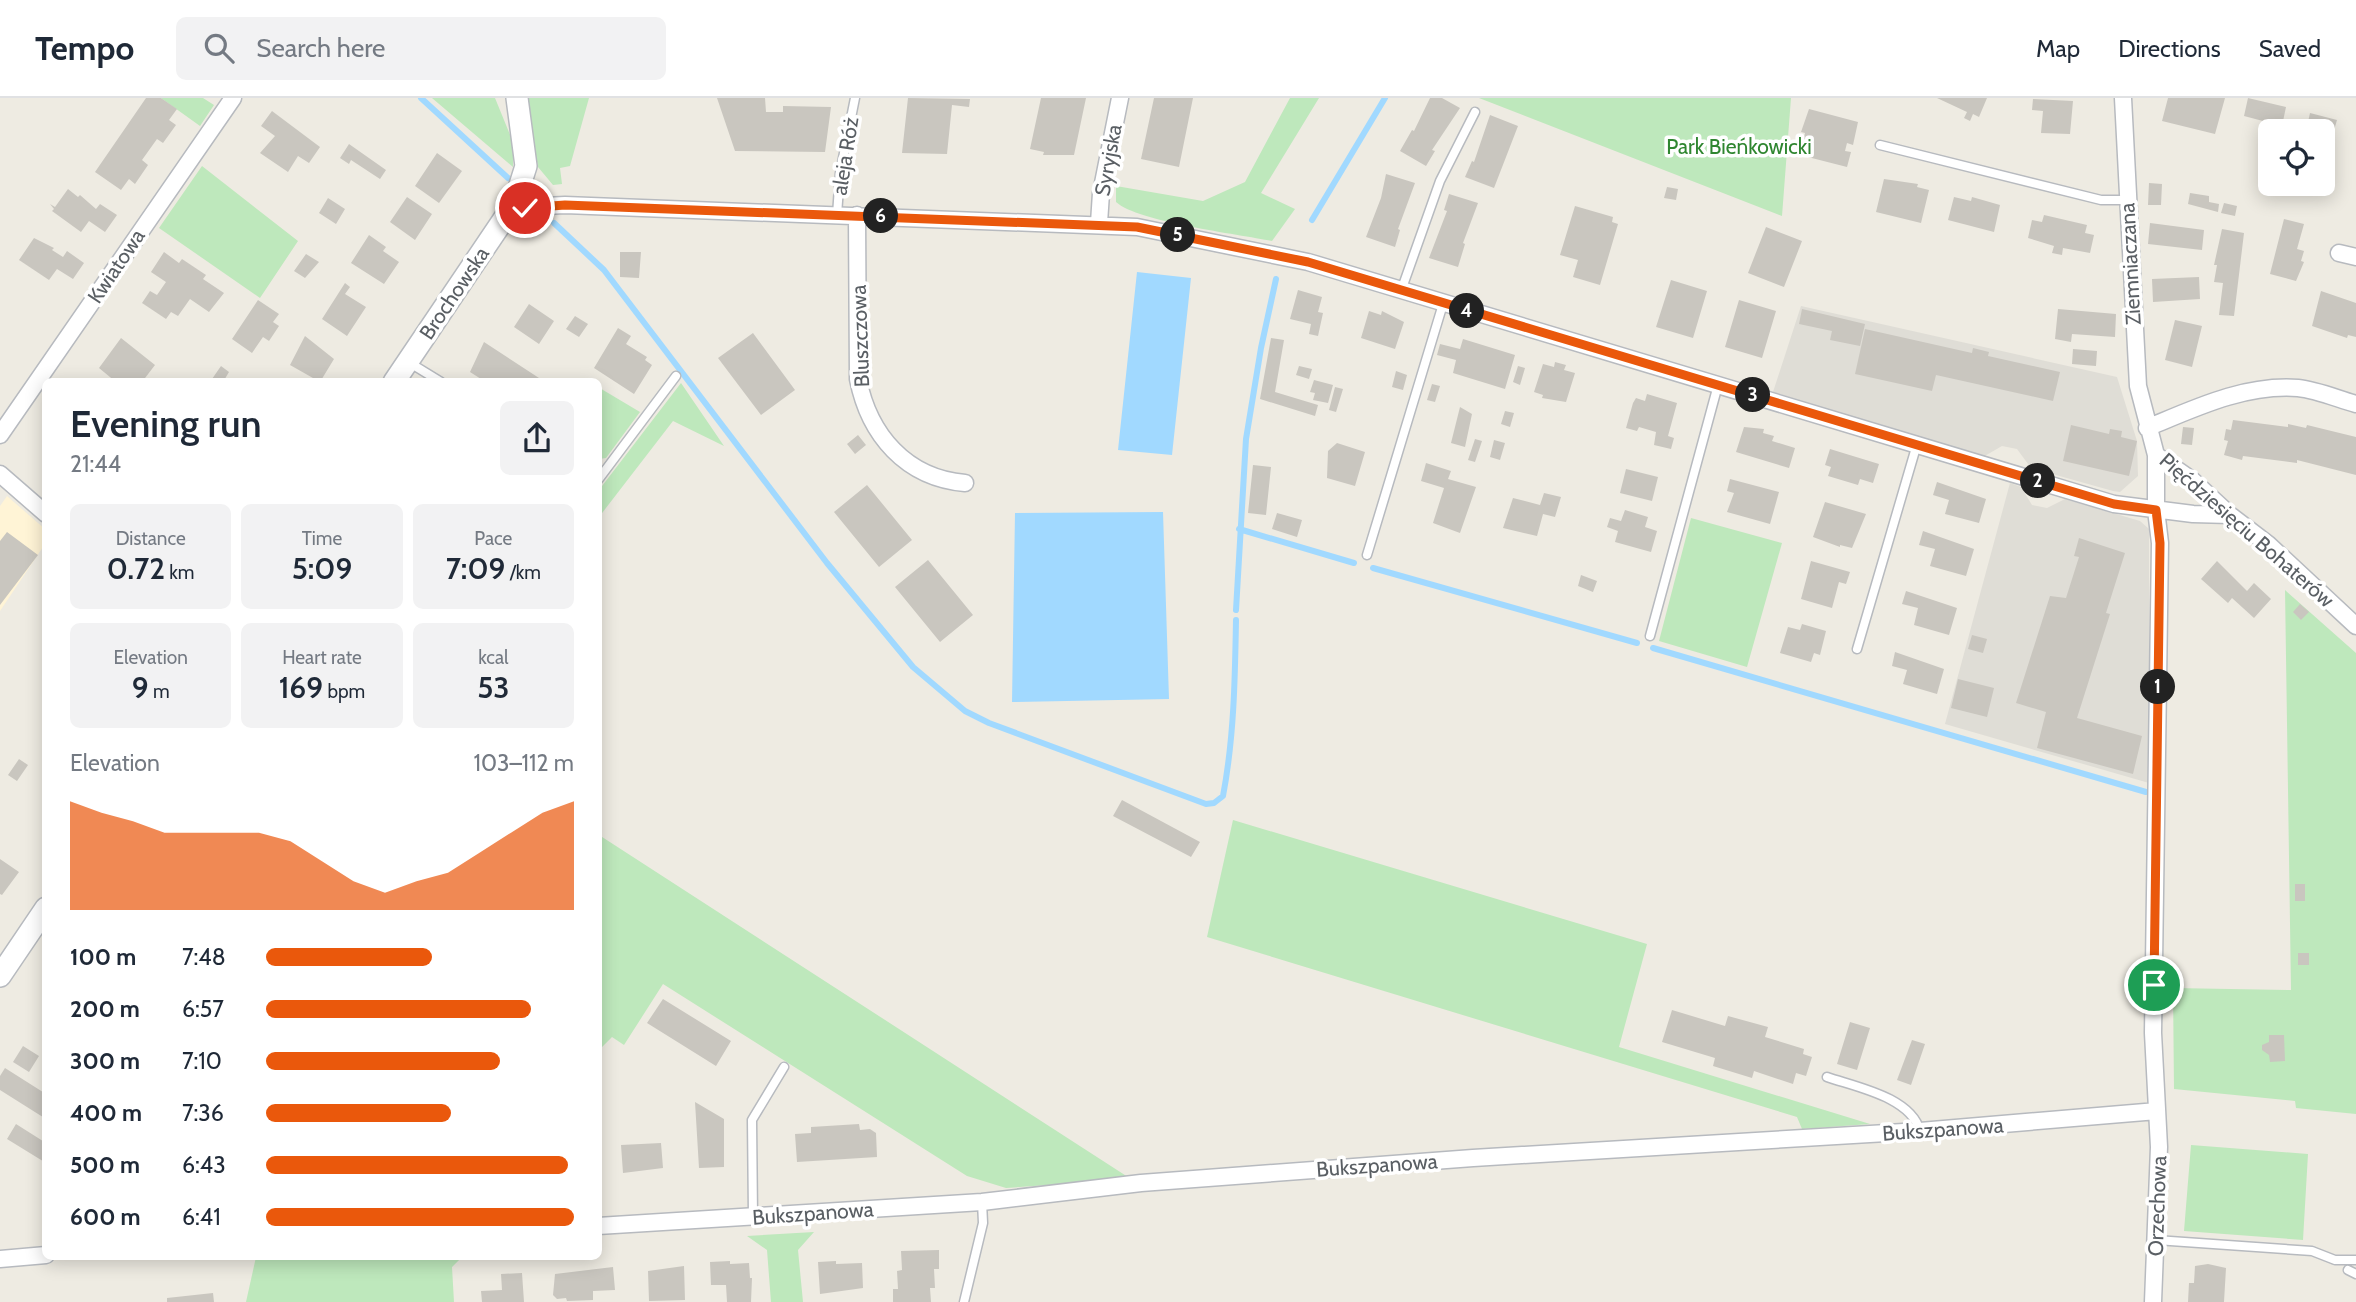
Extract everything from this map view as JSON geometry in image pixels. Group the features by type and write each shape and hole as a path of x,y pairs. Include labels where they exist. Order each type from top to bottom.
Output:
{"street":[{"name":"Kwiatowa","path":"0,435 233,98"},
{"name":"Brochowska","path":"397,378 514,204 526,166 517,98"},
{"name":"Syryjska","path":"1098,223 1101,193 1120,98"},
{"name":"Ziemniaczana","path":"2123,98 2126,200 2137,376 2147,429"},
{"path":"514,204 525,208 565,205 1098,223 1137,227 1308,262 2114,504 2230,515"},
{"name":"Bluszczowa","path":"857,215 858,379 864,406 878,433 905,462 938,478 965,483"},
{"path":"2339,253 2356,257"},
{"path":"2147,429 2206,403 2255,390 2299,388 2356,404"},
{"name":"Pięćdziesięciu Bohaterów","path":"2147,429 2156,455 2192,480 2230,515 2268,544 2356,626"},
{"name":"Orzechowa","path":"2153,1302 2157,1111 2153,1033 2160,543 2156,510 2156,455"},
{"path":"2,479 42,511"},
{"path":"0,976 42,914"},
{"name":"Bukszpanowa","path":"602,1226 982,1202 1141,1183 1473,1158 1920,1131 2157,1111"},
{"path":"0,1259 42,1255"}],"lane":[{"name":"aleja Róż","path":"837,215 840,173 855,98"},
{"path":"1401,291 1440,181 1475,112"},
{"path":"1881,145 2101,200 2126,200"},
{"path":"1367,555 1443,304"},
{"path":"408,361 435,378"},
{"path":"602,475 676,376"},
{"path":"1650,636 1718,385"},
{"path":"1857,649 1917,444"},
{"path":"753,1217 752,1120 784,1067"},
{"path":"1827,1077 1896,1102 1917,1122 1920,1131"},
{"path":"964,1302 983,1223 982,1202"},
{"path":"2156,1240 2312,1251 2335,1260 2356,1260"}],"shaded area":[{"path":"1801,306 2117,377 2137,441 2138,476 2120,492 2113,491 2031,468 2017,449 2002,446 1983,457 1773,392"},
{"path":"2010,483 2021,487 2032,505 2047,508 2065,499 2140,521 2149,529 2149,783 1945,724"},
{"path":"7,496 42,526 42,548 0,611 0,506"}],"green space":[{"path":"161,98 203,98 214,105 200,126"},
{"path":"432,98 495,98 513,142 513,167"},
{"path":"525,98 589,98 570,166 560,168 562,184 553,185 538,167"},
{"path":"1290,98 1319,98 1261,193 1295,209 1272,241 1145,216 1116,202 1116,186 1203,201 1245,182"},
{"name":"Park Bieńkowicki","path":"1479,98 1791,98 1782,216"},
{"path":"202,166 298,241 260,298 159,228"},
{"path":"681,383 724,446 673,421 602,513 602,486"},
{"path":"602,389 640,412 606,458 602,459"},
{"path":"1691,518 1782,543 1747,667 1659,641"},
{"path":"2285,590 2356,653 2356,1114 2296,1108 2295,1101 2174,1089 2173,988 2291,990"},
{"path":"1233,820 1647,944 1619,1047 1870,1124 1802,1129 1797,1117 1207,937"},
{"path":"602,837 1131,1179 1006,1188 967,1176 663,984 624,1045 612,1037 602,1047"},
{"path":"2191,1145 2308,1154 2303,1240 2184,1231"},
{"path":"814,1232 798,1250 803,1302 771,1302 767,1250 747,1236"},
{"path":"255,1260 459,1260 452,1267 454,1302 246,1302"}],"water":[{"path":"1137,272 1191,278 1172,455 1118,450"},
{"path":"1163,512 1169,699 1012,702 1015,513"}],"building":[{"path":"146,98 161,98 177,109 169,120 176,125 163,143 157,139 142,160 148,165 135,184 129,179 121,190 95,172"},
{"path":"717,98 765,98 766,112 783,112 783,106 831,107 825,152 735,151"},
{"path":"908,98 970,99 969,107 952,105 947,154 902,153"},
{"path":"1041,98 1086,98 1074,155 1043,155 1044,152 1030,149"},
{"path":"1154,98 1193,98 1179,167 1141,159"},
{"path":"1430,98 1442,98 1460,108 1432,150 1435,151 1426,166 1400,151 1412,130 1414,131"},
{"path":"1937,98 1987,98 1979,117 1973,114 1970,121 1964,118 1967,112"},
{"path":"2168,98 2225,98 2215,134 2162,121"},
{"path":"2248,98 2286,107 2283,119 2258,120 2244,116"},
{"path":"2033,99 2073,101 2070,134 2041,133 2043,111 2032,110"},
{"path":"1809,109 1858,122 1853,145 1847,143 1845,151 1851,152 1847,167 1800,155 1805,133 1801,132"},
{"path":"272,111 320,147 309,163 298,156 288,172 260,153 275,136 261,126"},
{"path":"2310,113 2333,119 2309,119"},
{"path":"1490,115 1518,126 1494,188 1465,177 1472,161 1474,162"},
{"path":"349,144 386,170 380,179 351,160 349,164 340,158"},
{"path":"437,153 462,171 439,203 415,186"},
{"path":"1386,174 1415,183 1398,229 1400,230 1395,247 1366,237 1381,198"},
{"path":"1884,179 1918,184 1917,187 1929,190 1921,223 1876,212"},
{"path":"2149,183 2162,184 2161,205 2148,205"},
{"path":"1667,187 1678,189 1676,200 1664,198"},
{"path":"68,189 96,209 100,204 117,215 105,232 89,221 81,232 52,211 54,209 50,204 55,207"},
{"path":"2190,193 2209,196 2209,202 2219,204 2218,212 2188,204"},
{"path":"1449,194 1478,203 1463,243 1465,244 1458,267 1429,258 1447,211 1444,210"},
{"path":"407,197 432,214 415,240 390,222"},
{"path":"1954,197 1971,201 1972,197 2000,205 1994,232 1948,220"},
{"path":"328,198 345,209 336,224 319,213"},
{"path":"2224,203 2237,206 2235,216 2221,213"},
{"path":"1575,206 1613,217 1612,222 1618,224 1600,285 1573,277 1578,260 1560,255"},
{"path":"2044,215 2087,225 2085,233 2094,235 2090,253 2063,248 2062,255 2052,253 2054,246 2028,238 2032,220 2042,222"},
{"path":"2284,219 2304,224 2297,249 2304,251 2301,261 2304,262 2296,281 2270,274"},
{"path":"2150,223 2204,230 2202,250 2148,244"},
{"path":"1766,227 1802,241 1784,287 1748,273"},
{"path":"2222,229 2244,233 2234,316 2219,315 2223,283 2214,282 2217,265 2214,265"},
{"path":"369,235 386,247 383,251 399,262 384,284 351,263"},
{"path":"34,238 54,248 52,250 63,257 67,251 84,263 73,279 57,269 49,280 19,260"},
{"path":"164,252 179,263 182,259 206,275 203,279 224,293 209,312 190,299 178,316 171,312 166,319 142,303 150,291 157,295 166,282 151,272"},
{"path":"620,252 641,252 639,278 620,277"},
{"path":"306,254 319,262 305,278 294,271"},
{"path":"2199,277 2200,299 2153,302 2152,279"},
{"path":"1671,280 1707,291 1693,338 1656,327"},
{"path":"345,283 350,287 345,294 366,307 347,336 322,319"},
{"path":"1298,290 1322,297 1318,312 1323,313 1318,336 1309,334 1311,324 1290,319"},
{"path":"2321,291 2356,303 2356,337 2348,335 2347,338 2312,326"},
{"path":"258,300 279,314 273,322 279,326 269,341 263,337 252,353 232,339"},
{"path":"1739,300 1776,311 1762,358 1725,347"},
{"path":"529,304 554,321 539,344 514,327"},
{"path":"1802,309 1865,324 1860,346 1830,340 1832,331 1799,324"},
{"path":"2058,309 2116,314 2115,337 2072,334 2071,342 2055,339"},
{"path":"1369,311 1381,315 1382,311 1404,322 1395,349 1361,338"},
{"path":"575,316 588,324 579,337 566,329"},
{"path":"2175,320 2202,326 2192,367 2165,360"},
{"path":"618,328 631,336 626,344 647,357 645,360 652,365 634,394 594,368"},
{"path":"1865,329 1972,353 1973,348 1989,352 1988,356 2060,372 2053,401 1936,375 1932,391 1855,374"},
{"path":"753,333 795,390 761,415 718,358"},
{"path":"305,336 334,359 322,378 313,378 290,365"},
{"path":"121,338 155,365 145,378 111,378 99,368"},
{"path":"1271,338 1284,340 1275,392 1318,405 1315,416 1260,399"},
{"path":"1463,339 1515,355 1505,389 1453,373 1456,360 1437,355 1440,344 1460,349"},
{"path":"484,342 539,378 479,378 470,372"},
{"path":"2073,349 2097,351 2096,366 2072,364"},
{"path":"1555,362 1566,365 1564,370 1575,373 1566,402 1542,398 1543,395 1534,392 1543,364 1554,367"},
{"path":"221,366 229,372 225,378 213,378"},
{"path":"1299,366 1312,369 1309,379 1296,375"},
{"path":"1518,366 1525,368 1520,385 1513,382"},
{"path":"1396,371 1407,375 1403,390 1392,387"},
{"path":"1314,380 1333,385 1328,403 1313,400 1315,393 1310,392"},
{"path":"1432,384 1440,386 1435,402 1427,400"},
{"path":"1335,387 1343,389 1336,412 1329,410"},
{"path":"1647,394 1677,403 1668,436 1674,438 1671,449 1654,445 1656,432 1639,427 1637,431 1626,428 1636,398 1645,401"},
{"path":"1460,407 1472,414 1465,447 1451,443"},
{"path":"1505,411 1514,413 1510,427 1501,424"},
{"path":"2233,420 2288,427 2288,424 2306,428 2307,425 2356,437 2356,475 2297,460 2297,463 2243,456 2242,460 2224,455 2228,441 2224,440 2226,429 2231,430"},
{"path":"2071,425 2109,434 2110,429 2122,431 2121,437 2137,441 2129,476 2063,461"},
{"path":"1744,427 1764,429 1763,433 1774,436 1772,441 1795,448 1789,468 1736,452"},
{"path":"2183,427 2194,428 2192,445 2181,444"},
{"path":"858,435 866,445 855,454 847,444"},
{"path":"1475,439 1482,441 1475,462 1468,460"},
{"path":"1494,440 1505,443 1500,460 1490,457"},
{"path":"1337,443 1365,452 1355,486 1327,478 1328,451"},
{"path":"1830,449 1879,464 1873,483 1860,479 1858,485 1828,476 1831,467 1825,465"},
{"path":"1426,463 1451,471 1448,479 1476,487 1460,533 1433,523 1444,488 1421,481"},
{"path":"1253,465 1271,467 1266,515 1248,513"},
{"path":"1626,469 1658,477 1652,501 1620,493"},
{"path":"1730,479 1779,492 1770,524 1727,512 1734,493 1727,491"},
{"path":"1937,482 1986,499 1979,523 1945,514 1949,500 1933,495"},
{"path":"867,485 912,540 879,567 834,512"},
{"path":"1544,493 1561,497 1555,517 1543,514 1537,536 1503,528 1513,498 1540,505"},
{"path":"1825,502 1866,514 1852,548 1840,547 1813,537"},
{"path":"1625,510 1648,517 1645,527 1657,531 1651,552 1615,542 1618,531 1607,527 1610,518 1621,521"},
{"path":"1277,513 1302,520 1297,537 1272,529"},
{"path":"1923,531 1974,549 1966,576 1930,566 1935,549 1919,545"},
{"path":"7,532 38,555 0,605 0,541"},
{"path":"2079,538 2125,553 2106,613 2110,614 2077,718 2142,736 2133,774 2037,748 2046,712 2016,703 2050,596 2066,598 2079,557 2074,556"},
{"path":"928,560 973,615 940,642 895,587"},
{"path":"1811,561 1850,572 1846,584 1839,582 1832,608 1801,599"},
{"path":"2217,561 2247,591 2254,583 2271,599 2254,618 2232,598 2228,603 2201,579"},
{"path":"1581,575 1597,581 1593,592 1578,586"},
{"path":"1906,591 1957,608 1949,635 1914,625 1918,608 1902,604"},
{"path":"2300,604 2309,612 2301,620 2293,612"},
{"path":"1802,624 1826,631 1820,655 1814,653 1811,662 1780,653 1788,627 1800,630"},
{"path":"1972,635 1987,639 1983,653 1968,649"},
{"path":"1895,652 1944,669 1937,694 1903,684 1907,670 1892,666"},
{"path":"1958,679 1994,688 1987,717 1951,708"},
{"path":"19,759 28,765 17,781 8,775"},
{"path":"1122,800 1200,842 1191,857 1113,816"},
{"path":"0,859 19,872 2,895 0,894"},
{"path":"2295,884 2305,884 2305,901 2295,901"},
{"path":"2298,953 2309,953 2309,965 2298,965"},
{"path":"663,999 731,1041 716,1066 647,1023"},
{"path":"1672,1010 1725,1026 1728,1016 1768,1027 1765,1037 1804,1049 1803,1054 1812,1057 1806,1076 1796,1073 1793,1084 1754,1071 1752,1078 1713,1066 1715,1058 1662,1042"},
{"path":"1850,1022 1870,1028 1857,1070 1837,1064"},
{"path":"2269,1035 2284,1035 2285,1061 2270,1062 2269,1055 2262,1050 2262,1045 2269,1042"},
{"path":"1912,1040 1925,1044 1911,1085 1897,1080"},
{"path":"23,1046 39,1056 29,1072 13,1062"},
{"path":"5,1068 42,1091 42,1116 0,1090 0,1076"},
{"path":"695,1102 724,1119 724,1167 699,1168"},
{"path":"16,1124 42,1140 42,1161 7,1139"},
{"path":"859,1124 860,1130 870,1129 876,1133 877,1157 797,1162 795,1134 811,1133 811,1127"},
{"path":"661,1143 663,1168 623,1173 621,1145"},
{"path":"939,1250 939,1269 934,1269 935,1288 930,1288 931,1302 893,1302 893,1289 898,1289 897,1271 902,1270 901,1251"},
{"path":"730,1261 730,1264 749,1263 752,1278 751,1302 727,1302 726,1285 711,1285 710,1262"},
{"path":"836,1261 836,1264 862,1263 863,1288 820,1294 818,1262"},
{"path":"2208,1264 2226,1268 2224,1302 2188,1302 2189,1283 2194,1283 2195,1266"},
{"path":"684,1266 685,1300 649,1301 648,1271"},
{"path":"613,1267 615,1290 593,1291 593,1300 567,1301 566,1298 557,1299 553,1295 555,1274"},
{"path":"522,1273 524,1302 482,1302 481,1291 502,1290 501,1274"},
{"path":"213,1293 214,1302 167,1302 167,1298"}],"waterway":[{"path":"421,98 508,178"},
{"path":"1312,220 1385,98"},
{"path":"554,223 604,270 827,563 913,667 965,711 989,723 1206,804 1214,803 1223,796 1230,752 1236,620"},
{"path":"1236,610 1246,439 1276,279"},
{"path":"1239,529 1354,563"},
{"path":"1373,568 1637,643"},
{"path":"1653,648 2146,792"}],"route":[{"path":"525,208 565,205 1098,223 1137,227 1308,262 2114,504 2156,510 2160,543 2154,985"}]}
